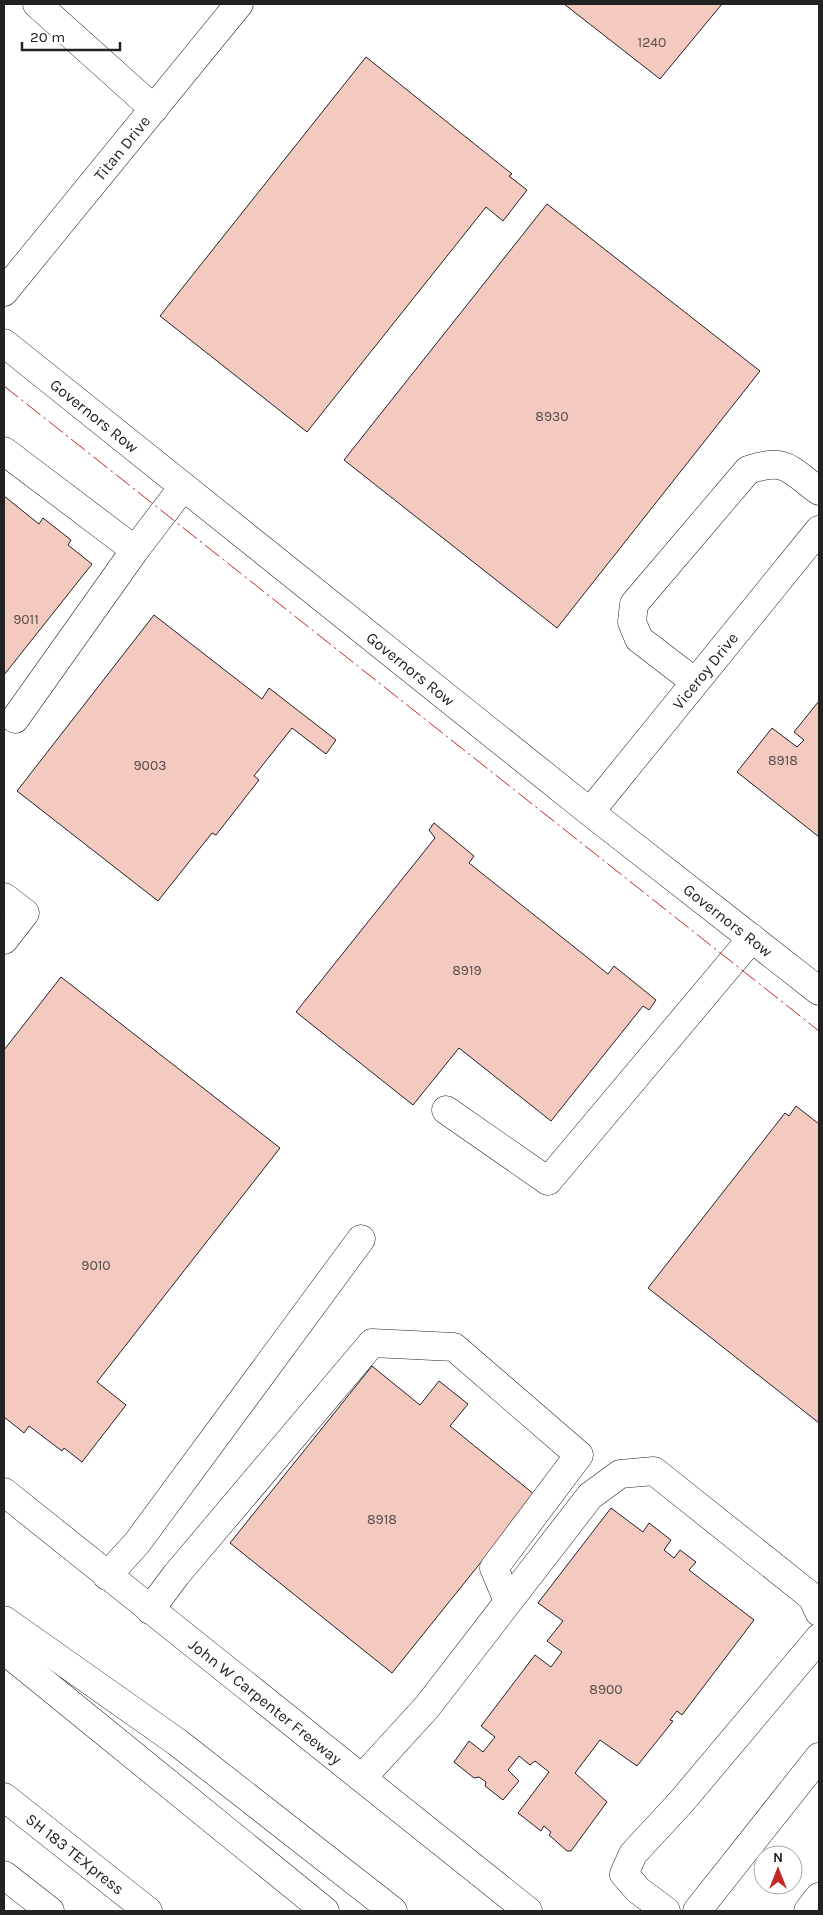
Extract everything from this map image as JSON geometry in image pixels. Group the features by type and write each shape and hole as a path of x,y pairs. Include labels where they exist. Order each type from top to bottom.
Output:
{"main road":[{"path":"36,4 154,109"},
{"name":"Titan Drive","path":"4,292 239,4"},
{"name":"Governors Row","path":"4,343 590,812 819,991"},
{"path":"4,451 135,550"},
{"path":"695,682 638,639 632,622 634,604 748,470 765,464 782,464 819,491"},
{"path":"15,719 135,550 183,487"},
{"name":"Viceroy Drive","path":"590,812 819,530"},
{"path":"4,897 25,913 4,940"},
{"path":"446,1110 548,1181 752,938"},
{"path":"107,1576 137,1543 361,1239"},
{"path":"150,1610 176,1575 372,1343 454,1347 579,1454 494,1568 508,1602"},
{"path":"362,1778 427,1707 590,1496 620,1474 654,1471 812,1597 819,1612"},
{"name":"John W Carpenter Freeway","path":"4,1492 528,1911"},
{"path":"4,1620 177,1742 393,1911"},
{"path":"666,1911 638,1890 624,1874 633,1854 682,1801 819,1638"},
{"path":"4,1650 325,1911"},
{"path":"697,1911 816,1769"},
{"name":"SH 183 TEXpress","path":"4,1797 148,1911"},
{"path":"4,1875 50,1911"},
{"path":"808,1911 819,1897"}],"building":[{"path":"564,4 722,4 660,79"},
{"path":"366,57 512,174 509,176 527,190 503,221 486,207 307,432 160,316"},
{"path":"547,204 760,371 557,628 344,460"},
{"path":"4,496 39,524 43,518 71,540 68,545 92,564 4,675"},
{"path":"154,615 262,699 269,688 336,740 326,754 292,728 254,776 259,780 216,835 212,833 158,901 17,791"},
{"path":"819,701 819,837 737,772 772,728 797,747 804,740 794,732"},
{"path":"434,823 474,856 469,863 608,974 614,966 656,1000 649,1010 643,1006 551,1121 459,1048 413,1105 296,1012 435,838 429,830"},
{"path":"61,977 280,1148 97,1382 126,1405 82,1462 64,1448 62,1451 29,1426 24,1433 4,1417 4,1050"},
{"path":"796,1106 819,1124 819,1423 648,1288 785,1113 789,1116"},
{"path":"372,1366 420,1405 439,1381 468,1404 450,1426 535,1495 392,1673 230,1543"},
{"path":"611,1508 643,1532 649,1523 671,1540 664,1550 674,1558 680,1550 696,1562 689,1570 754,1620 682,1715 677,1711 670,1720 673,1721 637,1766 600,1740 575,1773 607,1802 571,1851 567,1851 549,1835 551,1832 544,1826 541,1831 518,1813 549,1772 535,1761 530,1765 519,1756 508,1770 519,1781 503,1800 485,1786 486,1782 479,1777 474,1778 454,1762 469,1741 483,1752 495,1737 481,1726 535,1655 551,1667 562,1652 547,1641 563,1621 538,1603"}],"power":[{"path":"4,386 819,1031"}]}
